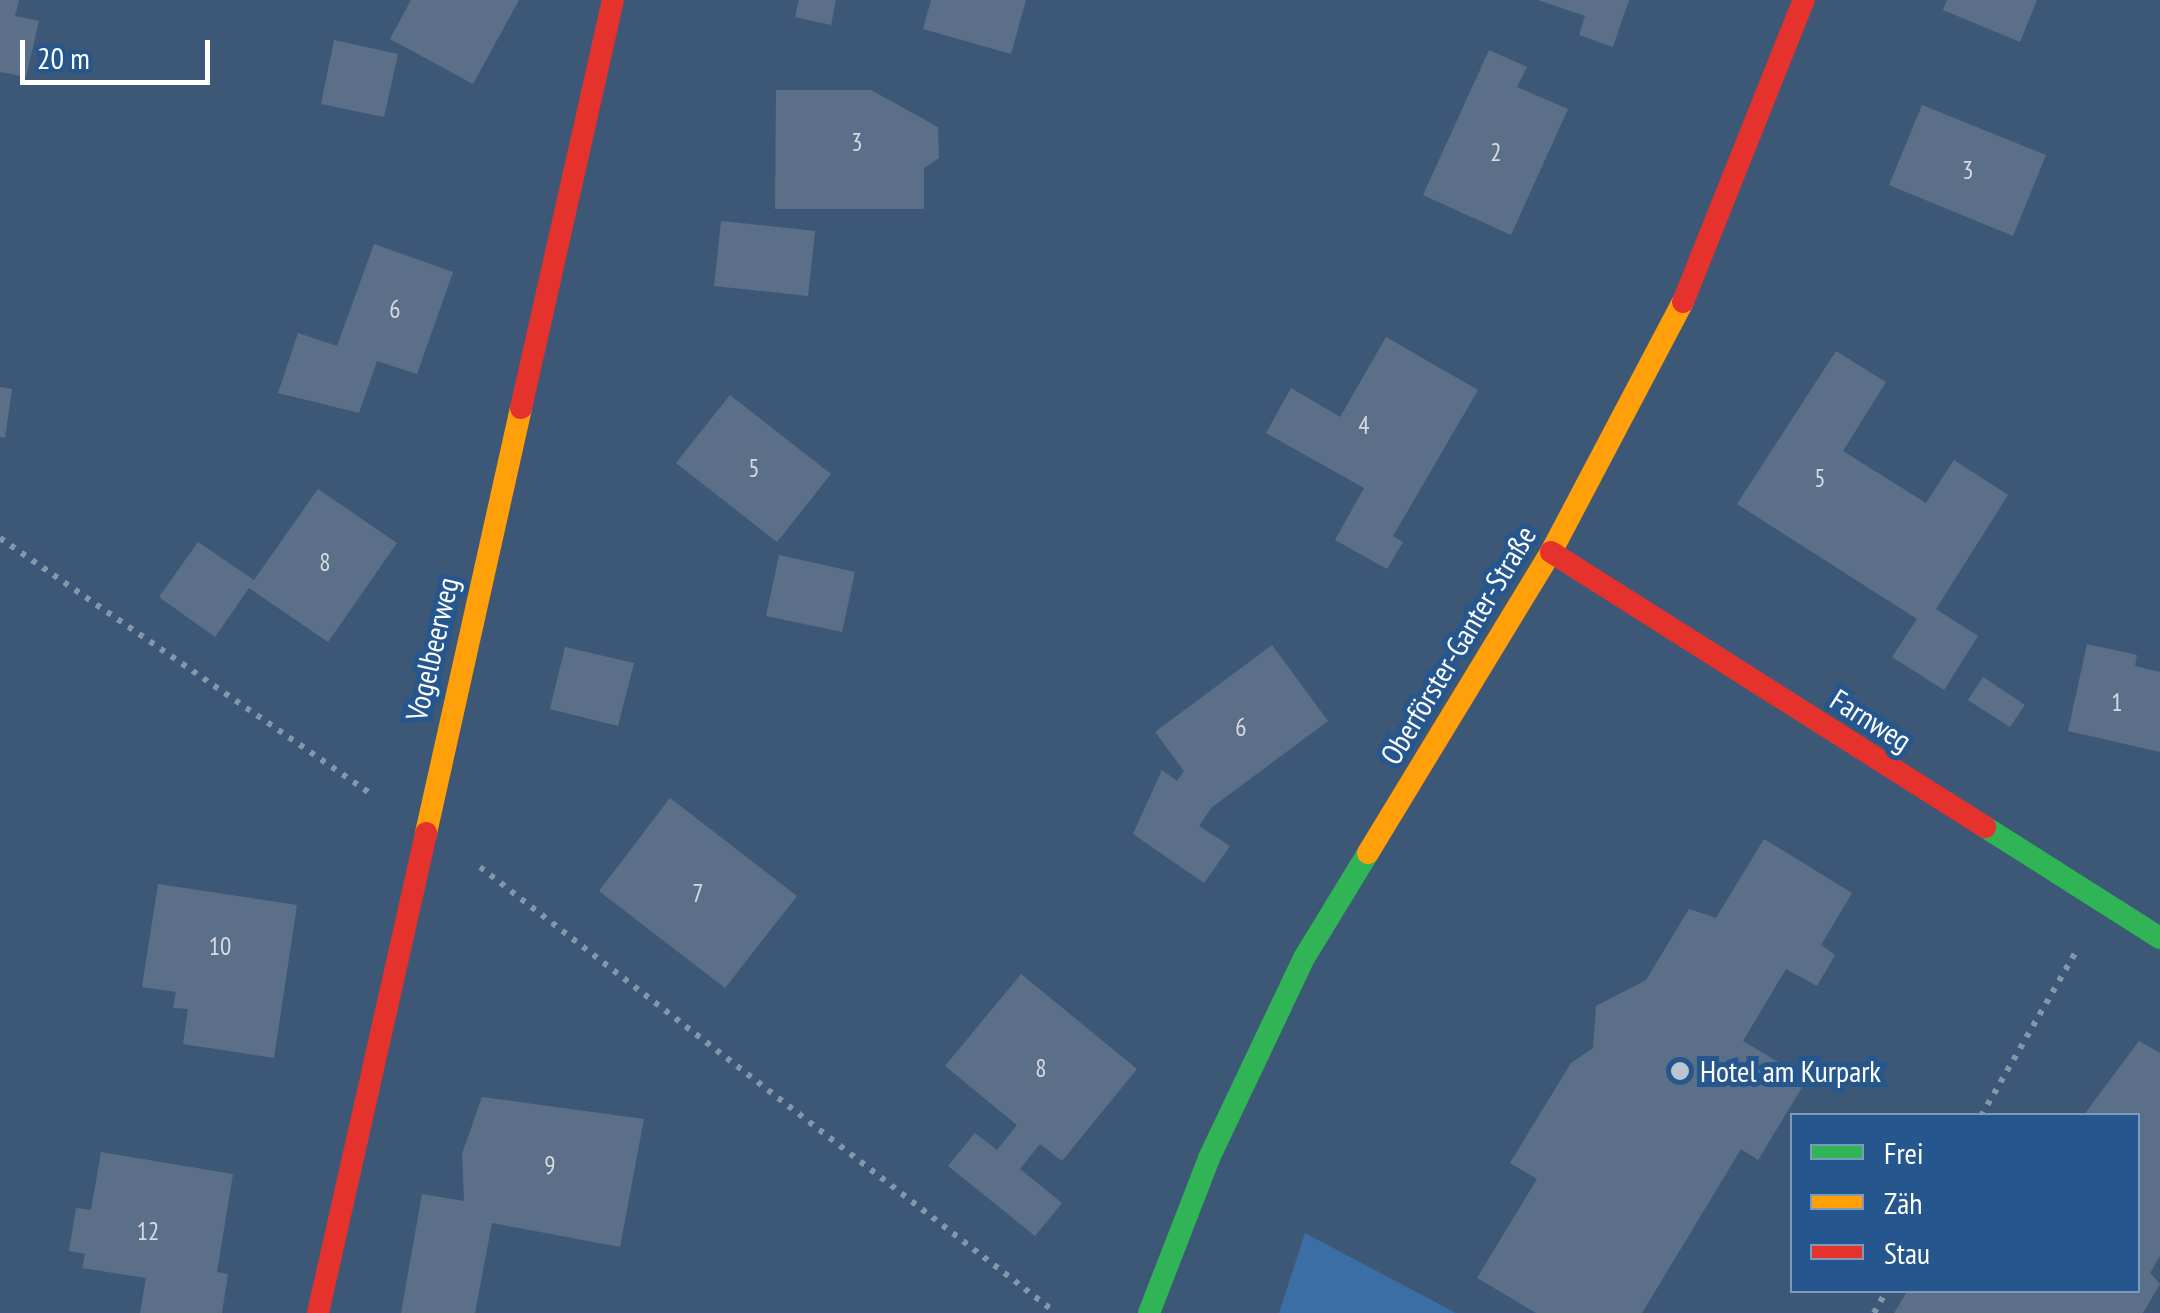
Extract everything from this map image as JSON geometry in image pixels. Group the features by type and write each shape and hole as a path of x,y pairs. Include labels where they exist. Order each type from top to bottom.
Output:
{"street":[{"name":"Vogelbeerweg","path":"318,1313 422,828 613,0"},
{"name":"Oberförster-Ganter-Straße","path":"1149,1313 1209,1158 1304,958 1551,552 1686,296 1804,0"},
{"name":"Farnweg","path":"1551,552 2160,938"}],"path":[{"path":"0,538 422,828 1056,1313"},
{"path":"1983,1113 2105,903"}],"shaded area":[{"path":"1305,1233 1456,1313 1279,1313"}],"building":[{"path":"0,0 19,0 15,16 39,21 26,77 0,72"},
{"path":"411,0 519,0 473,84 390,39"},
{"path":"799,0 836,0 831,25 795,17"},
{"path":"931,0 1026,0 1011,54 923,29"},
{"path":"1538,0 1629,0 1613,47 1579,35 1585,16"},
{"path":"1947,0 2037,0 2020,42 1943,10"},
{"path":"334,40 398,54 384,117 321,104"},
{"path":"1489,50 1527,67 1517,87 1568,109 1511,235 1423,195"},
{"path":"776,90 871,90 938,127 939,158 924,168 924,209 775,209"},
{"path":"1922,105 2046,155 2013,236 1889,185"},
{"path":"721,221 815,231 808,296 714,286"},
{"path":"374,244 453,272 417,374 377,361 359,413 278,393 298,333 337,346"},
{"path":"1386,337 1478,390 1393,536 1403,542 1387,569 1335,540 1364,488 1266,433 1291,388 1340,417"},
{"path":"1836,351 1886,382 1843,451 1926,503 1954,460 2008,495 1936,609 1978,636 1944,690 1892,657 1917,619 1737,504"},
{"path":"0,387 12,389 5,438 0,437"},
{"path":"730,395 831,474 777,542 676,463"},
{"path":"318,489 397,543 328,642 249,588 215,637 159,597 198,542 254,580"},
{"path":"779,555 855,572 842,632 766,616"},
{"path":"2087,644 2137,655 2135,666 2160,672 2160,752 2068,731"},
{"path":"1272,645 1328,721 1211,808 1199,826 1230,846 1204,883 1133,834 1162,770 1177,781 1184,771 1155,732"},
{"path":"565,647 634,663 618,726 550,709"},
{"path":"1983,677 2025,705 2010,727 1968,700"},
{"path":"670,798 797,896 725,988 599,891"},
{"name":"Hotel am Kurpark","path":"1764,839 1852,893 1821,945 1835,955 1817,986 1786,969 1743,1041 1807,1079 1758,1160 1741,1149 1642,1313 1536,1313 1477,1278 1537,1179 1510,1163 1571,1063 1593,1048 1596,1006 1646,980 1689,909 1716,918"},
{"path":"158,884 297,905 274,1058 183,1044 188,1009 173,1008 176,992 142,987"},
{"path":"1021,974 1137,1069 1062,1161 1040,1144 1020,1169 1062,1203 1035,1236 948,1166 975,1133 997,1150 1017,1125 945,1066"},
{"path":"2139,1041 2160,1053 2160,1256 2150,1273 2160,1284 2143,1313 1894,1313 1906,1293 2140,1293 2140,1113 2085,1113"},
{"path":"482,1097 644,1119 620,1247 492,1223 475,1313 401,1313 422,1194 464,1201 462,1154"},
{"path":"101,1152 233,1174 217,1272 228,1274 222,1313 140,1313 146,1278 82,1268 85,1254 69,1251 76,1208 91,1210"}],"traffic: fast":[{"path":"1985,827 2160,938"},
{"path":"1149,1313 1209,1158 1304,958 1368,853"}],"traffic: slow":[{"path":"1368,853 1551,552 1683,302"},
{"path":"426,833 521,408"}],"traffic: jam":[{"path":"521,408 613,0"},
{"path":"1683,302 1804,0"},
{"path":"1551,552 1985,827"},
{"path":"318,1313 426,833"}],"place":[{"name":"Hotel am Kurpark","path":"1680,1071"}]}
